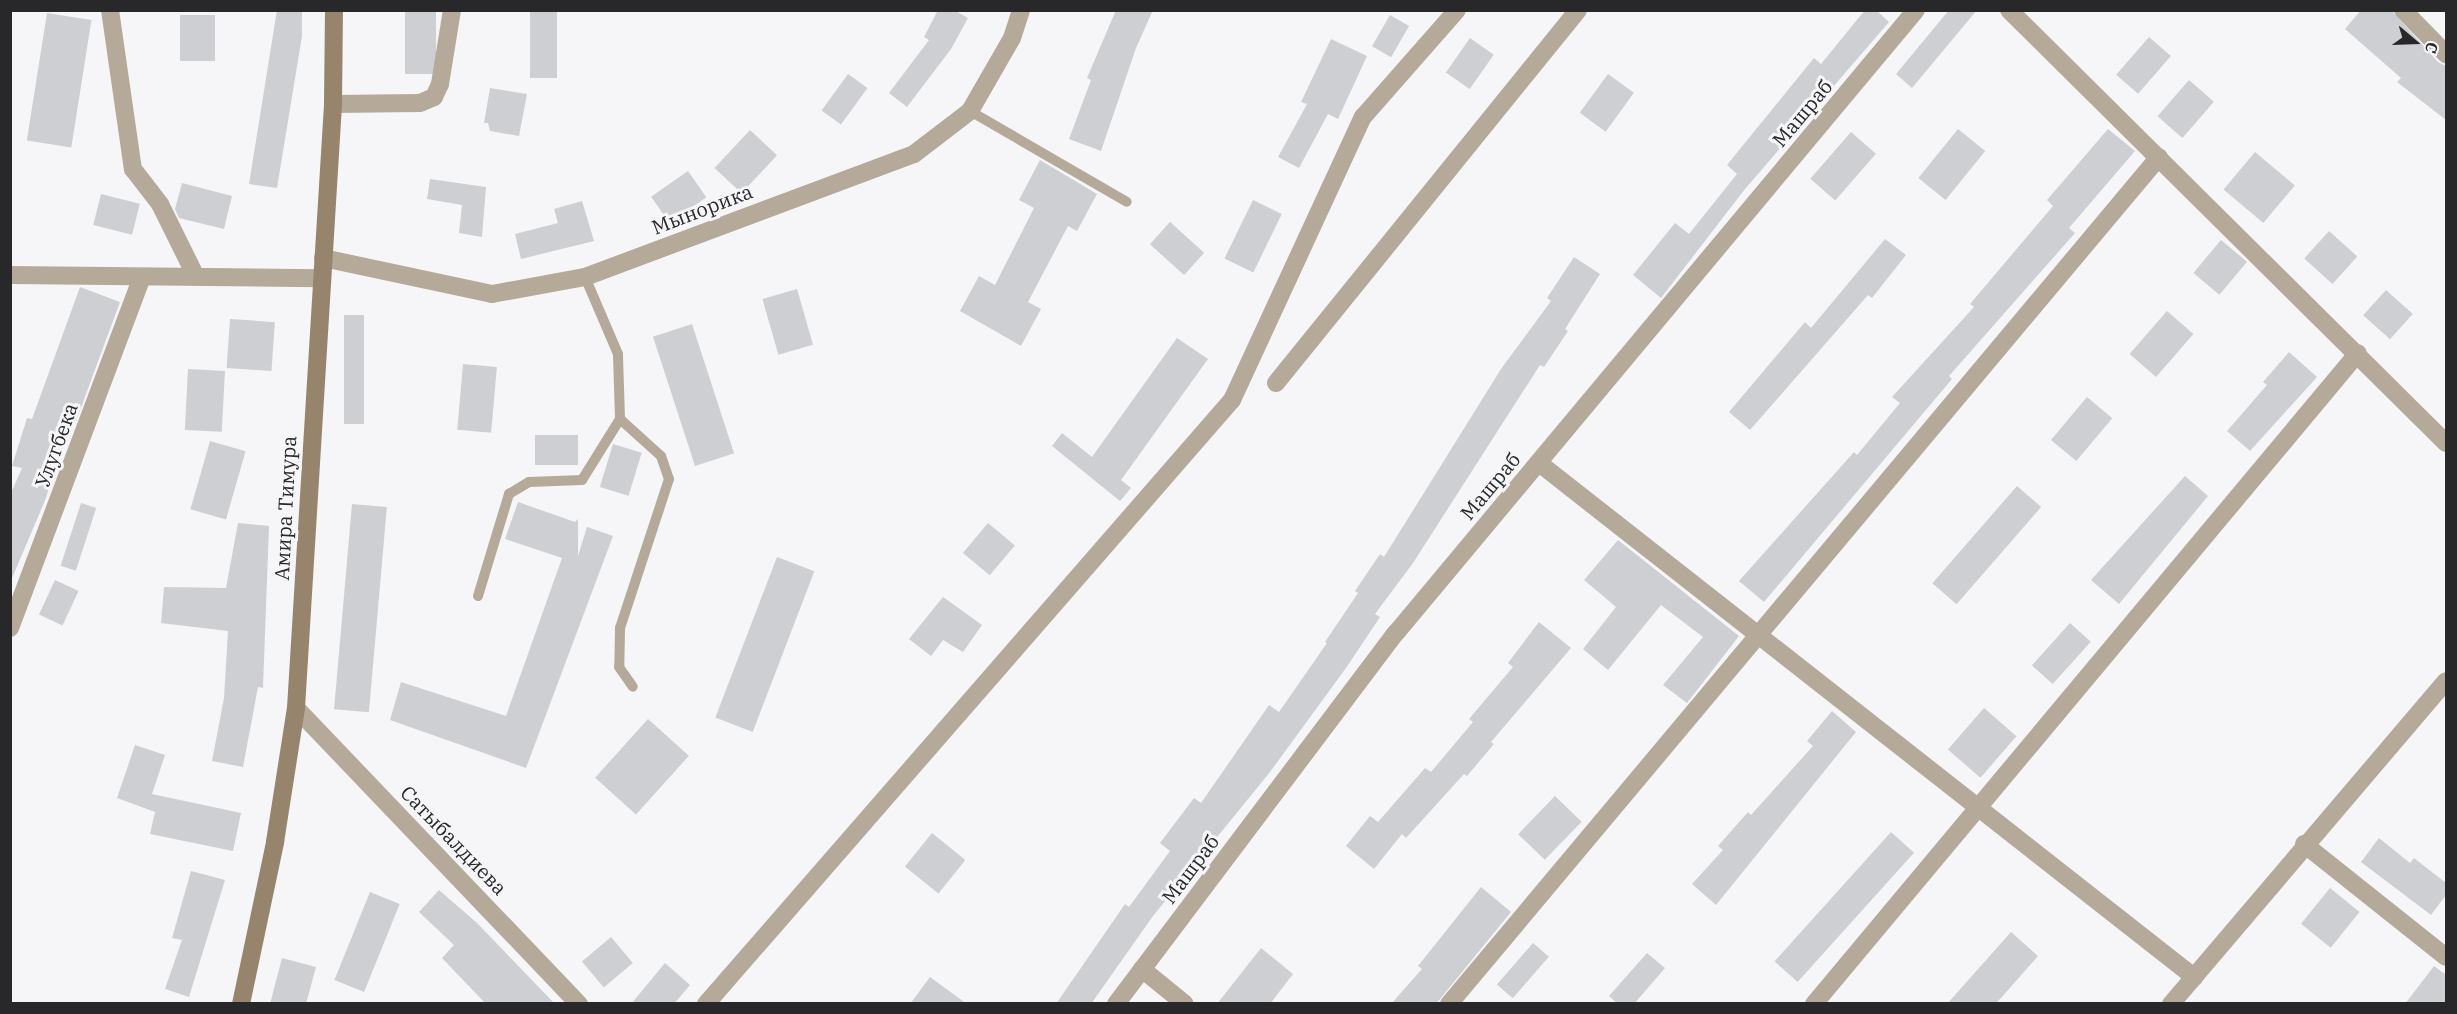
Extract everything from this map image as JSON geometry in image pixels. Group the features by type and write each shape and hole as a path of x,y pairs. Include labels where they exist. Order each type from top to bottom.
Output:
{"street":[{"path":"110,10 133,169 160,204 196,277"},
{"name":"Амира Тимура","path":"241,1004 275,842 296,708 333,104 334,10"},
{"path":"333,104 420,103 434,97 440,84 452,10"},
{"name":"Мынорика","path":"323,258 492,294 585,278 915,154 970,111 1012,38 1021,10"},
{"path":"706,1004 1232,400 1363,117 1457,10"},
{"path":"1276,383 1578,10"},
{"name":"Машраб","path":"1116,1004 1396,633 1916,10"},
{"path":"2009,10 2358,353 2446,443"},
{"path":"2403,10 2446,54"},
{"path":"1449,1004 2159,158"},
{"path":"10,275 321,278"},
{"name":"Улугбека","path":"10,628 142,276"},
{"path":"1814,1004 2358,353"},
{"path":"1539,463 2194,977"},
{"path":"2171,1004 2304,844 2446,681"},
{"name":"Сатыбалдиева","path":"296,708 579,1004"},
{"path":"2304,844 2446,957"},
{"path":"1142,969 1185,1004"}],"lane":[{"path":"970,111 1127,202"},
{"path":"478,596 509,494 529,482 582,480 620,418 618,354 585,278"},
{"path":"620,418 660,456 669,479 620,628 619,667 633,687"}],"building":[{"path":"277,10 302,10 302,36 277,188 249,184"},
{"path":"405,10 436,10 436,74 405,74"},
{"path":"530,10 557,10 557,78 530,78"},
{"path":"938,10 954,10 968,18 951,49 907,107 889,93 929,40 924,37"},
{"path":"1116,10 1153,10 1136,48 1101,151 1069,139 1091,80 1087,78"},
{"path":"1865,10 1876,10 1889,22 1745,189 1661,298 1633,275 1675,223 1689,234 1737,174 1727,165 1814,58 1821,64"},
{"path":"1949,10 1977,10 1912,88 1896,74"},
{"path":"2361,10 2391,10 2438,62 2446,66 2446,120 2397,82 2401,78 2345,29"},
{"path":"47,13 91,20 71,147 27,140"},
{"path":"180,15 215,15 215,61 180,61"},
{"path":"1390,15 1409,26 1391,57 1372,46"},
{"path":"2149,37 2171,56 2138,94 2116,75"},
{"path":"1470,38 1494,55 1470,89 1446,72"},
{"path":"1331,39 1367,56 1338,119 1328,114 1299,168 1278,157 1307,104 1301,102"},
{"path":"848,74 867,88 841,125 822,110"},
{"path":"1608,74 1634,93 1606,132 1580,113"},
{"path":"2189,80 2214,102 2182,138 2158,116"},
{"path":"490,88 527,94 519,136 490,131 488,123 484,123"},
{"path":"1958,129 1985,151 1946,200 1918,178"},
{"path":"2108,129 2135,151 2069,228 2075,233 1949,376 1952,379 1764,602 1739,581 1854,452 1857,455 1900,403 1892,397 1974,307 1970,304 2053,206 2047,200"},
{"path":"750,130 777,155 742,193 715,168"},
{"path":"1851,132 1876,154 1835,200 1810,179"},
{"path":"2255,152 2295,185 2263,223 2224,190"},
{"path":"1040,160 1097,194 1077,231 1068,226 1028,302 1041,309 1021,346 960,311 979,276 995,285 1034,208 1019,200"},
{"path":"688,171 706,197 669,223 651,197"},
{"path":"430,179 486,187 482,237 459,233 462,205 427,199"},
{"path":"182,183 232,196 224,229 179,218 175,209"},
{"path":"101,194 140,204 132,235 93,225"},
{"path":"1253,200 1282,214 1253,272 1225,258"},
{"path":"582,201 594,241 521,259 515,234 558,223 554,209"},
{"path":"1170,222 1204,253 1184,275 1150,244"},
{"path":"2329,231 2357,256 2332,284 2304,258"},
{"path":"1885,239 1906,255 1872,298 1868,295 1750,430 1729,412 1805,322 1811,328"},
{"path":"2221,240 2247,262 2219,295 2193,273"},
{"path":"1574,257 1600,274 1565,329 1568,331 1544,367 1540,365 1413,563 1375,614 1380,617 1346,668 1270,772 1153,916 1091,1004 1056,1004 1125,904 1129,907 1170,851 1160,843 1194,798 1201,803 1269,705 1279,712 1327,643 1325,642 1358,593 1355,591 1380,554 1384,557 1501,369 1551,301 1547,298"},
{"path":"80,287 120,302 75,424 68,422 46,498 10,583 10,495 22,468 12,466 27,418 32,419"},
{"path":"797,289 813,345 778,355 762,299"},
{"path":"2386,290 2413,314 2390,339 2363,315"},
{"path":"2167,311 2193,334 2156,377 2130,354"},
{"path":"344,315 364,315 364,424 344,424"},
{"path":"230,319 275,322 271,371 227,368"},
{"path":"692,324 734,453 695,466 653,337"},
{"path":"1177,338 1208,359 1121,480 1131,488 1120,501 1052,446 1062,433 1092,457"},
{"path":"2289,352 2317,377 2250,451 2227,431 2267,385 2263,382"},
{"path":"463,364 497,367 491,433 457,430"},
{"path":"188,369 225,371 222,432 185,430"},
{"path":"2087,397 2112,418 2076,461 2051,440"},
{"path":"535,435 578,435 578,465 535,465"},
{"path":"210,441 246,451 226,519 190,509"},
{"path":"613,444 642,453 629,496 600,487"},
{"path":"2185,476 2208,496 2119,604 2091,580"},
{"path":"2017,486 2041,507 1957,604 1932,583"},
{"path":"518,502 575,522 578,519 578,556 587,527 613,536 526,768 390,720 401,682 506,716 562,558 505,539"},
{"path":"81,503 96,508 76,571 61,566"},
{"path":"352,504 387,507 369,712 334,709"},
{"path":"238,523 269,526 263,688 258,687 243,767 212,761 224,698 228,631 161,623 164,587 226,588"},
{"path":"988,523 1015,545 990,575 963,553"},
{"path":"1618,540 1739,636 1687,703 1663,685 1703,637 1661,605 1608,670 1583,649 1616,607 1584,580"},
{"path":"777,557 814,571 753,732 715,718"},
{"path":"55,580 79,591 63,625 39,614"},
{"path":"943,597 982,625 963,652 943,640 931,656 909,639"},
{"path":"1539,622 1571,648 1491,742 1494,744 1467,776 1464,774 1406,838 1402,834 1374,869 1346,846 1370,816 1378,822 1425,768 1431,772 1473,722 1469,719 1513,667 1508,663"},
{"path":"2070,623 2091,642 2053,684 2032,665"},
{"path":"1984,708 2016,736 1980,778 1948,750"},
{"path":"1832,711 1856,732 1716,905 1692,884 1723,850 1718,846 1748,812 1751,815 1813,746 1807,741"},
{"path":"648,719 689,756 636,815 595,778"},
{"path":"135,745 165,755 152,794 241,813 233,851 150,834 155,812 117,798"},
{"path":"1555,796 1582,822 1545,860 1518,834"},
{"path":"1891,832 1914,853 1798,982 1775,961"},
{"path":"932,833 965,860 938,893 905,866"},
{"path":"2379,838 2410,863 2414,858 2446,883 2446,895 2431,915 2361,862"},
{"path":"191,871 225,880 189,997 165,989 182,940 172,938"},
{"path":"1481,887 1511,912 1436,1004 1391,1004 1422,969 1418,966"},
{"path":"2330,888 2360,912 2331,948 2301,924"},
{"path":"439,890 477,923 555,1004 486,1004 442,958 454,945 419,912"},
{"path":"370,892 400,904 364,992 334,980"},
{"path":"2011,932 2038,956 2001,998 1995,1004 1947,1004"},
{"path":"611,937 633,963 604,987 582,961"},
{"path":"1533,943 1549,957 1513,998 1497,985"},
{"path":"1261,948 1293,974 1270,1004 1217,1004"},
{"path":"1647,953 1665,968 1634,1004 1618,1004 1609,996"},
{"path":"282,958 316,967 306,1004 270,1004"},
{"path":"665,963 690,985 674,1004 631,1004"},
{"path":"2434,966 2446,975 2446,1004 2405,1004"},
{"path":"930,977 967,1004 910,1004"}]}
